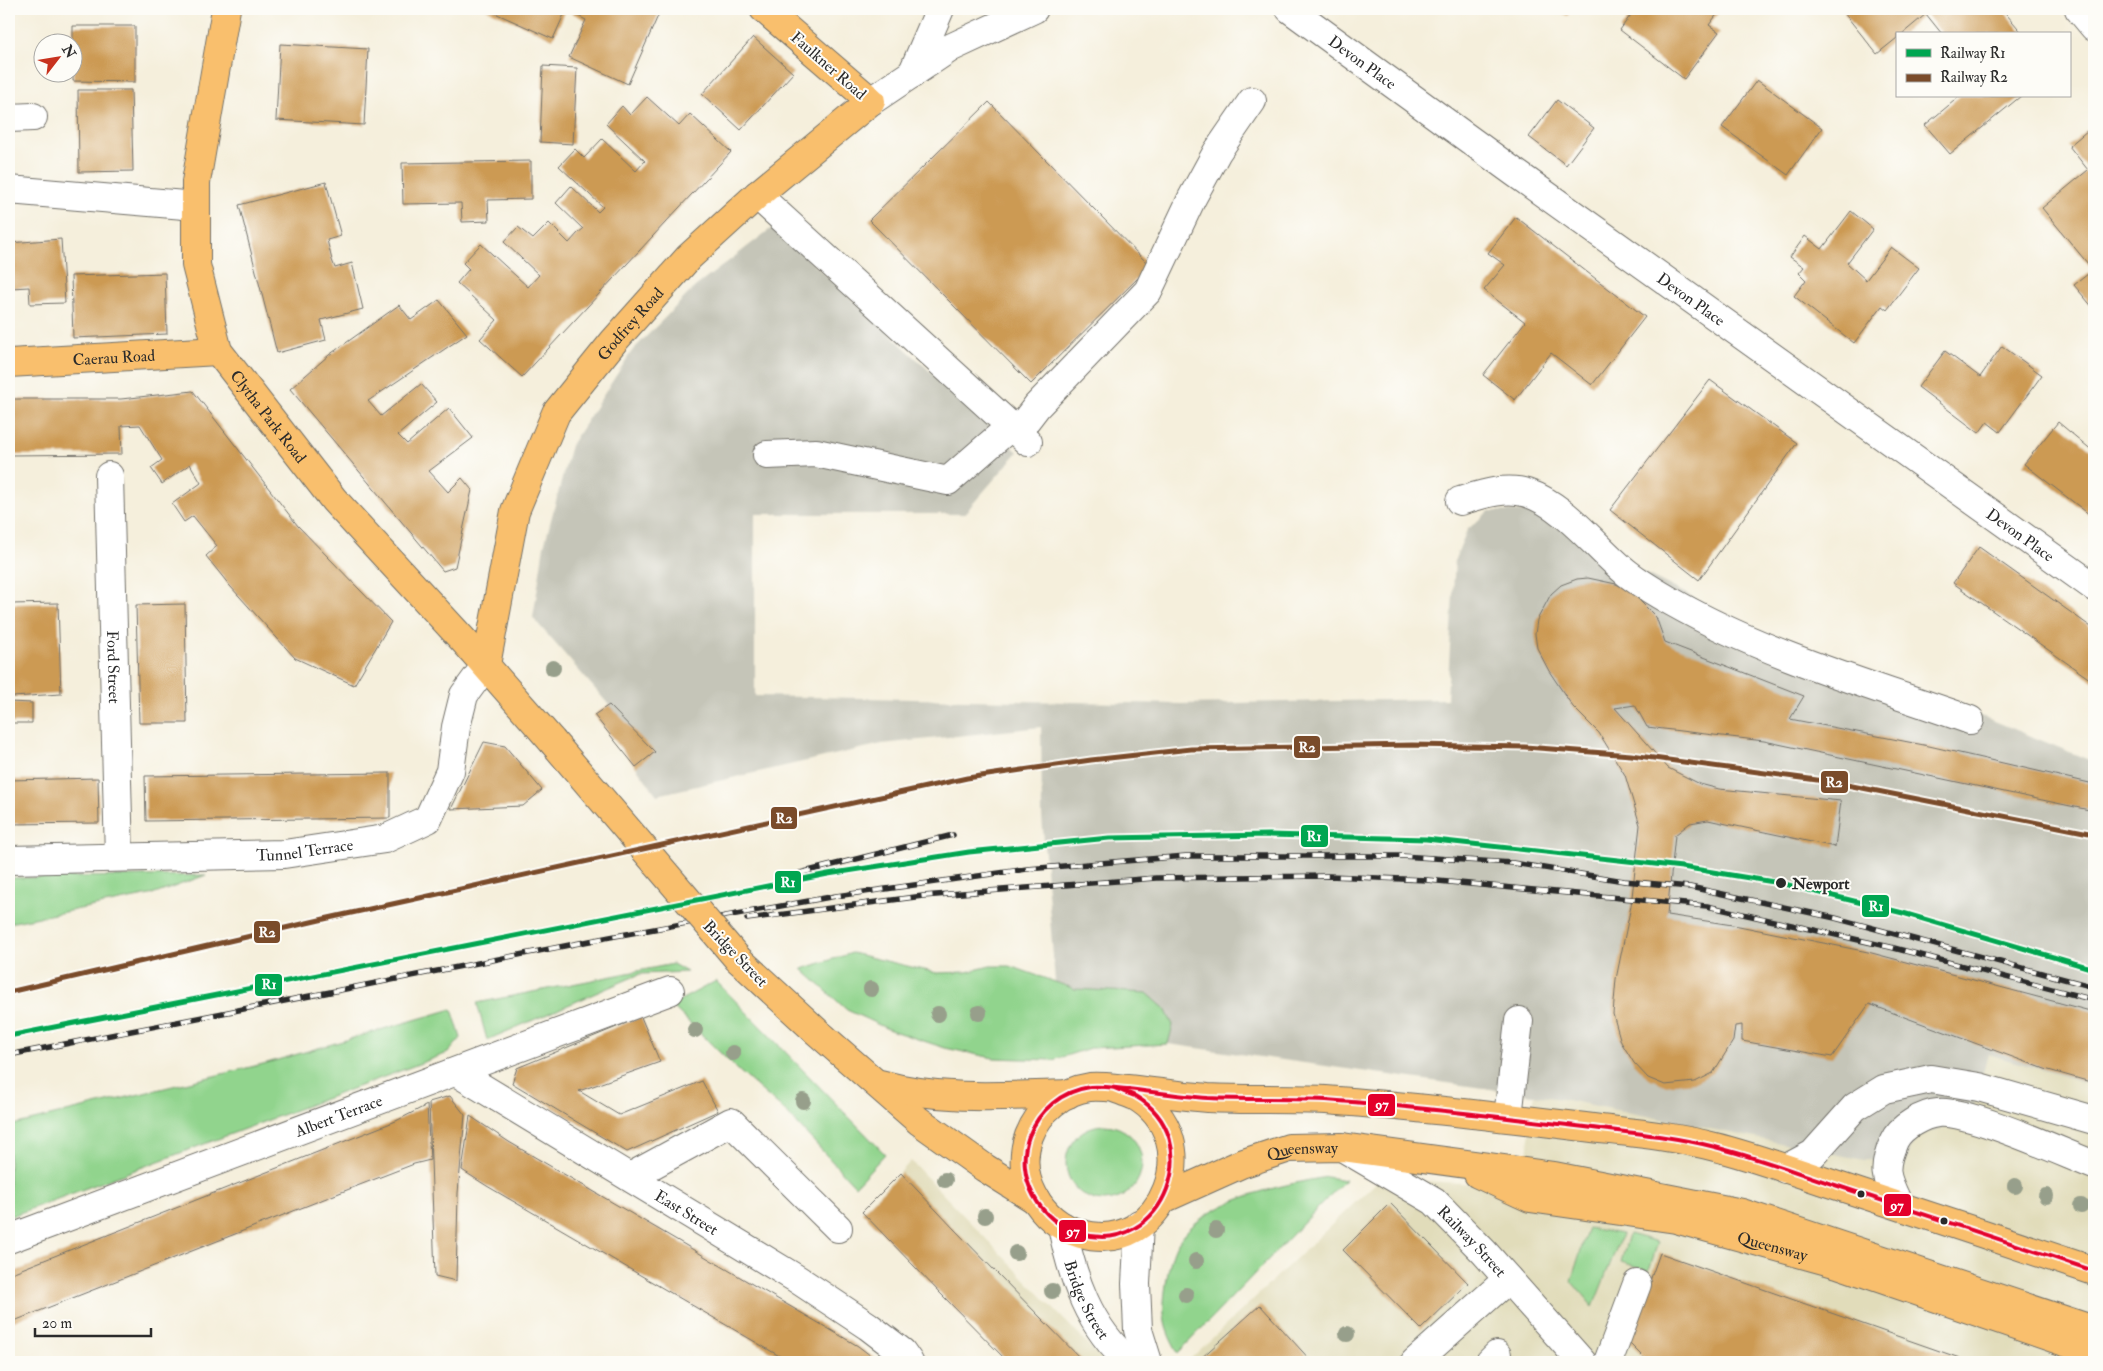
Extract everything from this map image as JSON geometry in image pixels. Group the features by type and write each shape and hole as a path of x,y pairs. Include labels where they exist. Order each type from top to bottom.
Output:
{"main road":[{"name":"Clytha Park Road","path":"226,9 196,182 196,265 218,351 334,500 486,665 552,741"},
{"name":"Faulkner Road","path":"764,9 871,101"},
{"name":"Godfrey Road","path":"486,665 515,511 556,413 614,341 689,257 757,195 871,101"},
{"name":"Caerau Road","path":"9,363 66,362 218,351"},
{"name":"Bridge Street","path":"552,741 738,959 816,1031 919,1121 985,1168 1036,1200"},
{"name":"Bridge Street","path":"877,1083 909,1092 973,1098 1068,1094"},
{"name":"Queensway","path":"1114,1088 1136,1097 1154,1112 1167,1131 1173,1154 1172,1177 1163,1199 1153,1213 1139,1224 1123,1232 1107,1236 1084,1235 1062,1226 1043,1212 1030,1192 1025,1170 1026,1146 1034,1124 1048,1106 1068,1094 1091,1087 1114,1088 1206,1098 1324,1100 1626,1130 1715,1147 2094,1271"},
{"name":"Queensway","path":"1163,1199 1241,1164 1289,1148 1342,1147 1448,1161 1554,1176 1742,1212 2094,1330"},
{"name":"Queensway","path":"1448,1161 1530,1198 1676,1219 1838,1264 2094,1352"}],"street":[{"path":"912,74 940,9"},
{"name":"Godfrey Road","path":"871,101 950,48 1034,9"},
{"name":"Devon Place","path":"1290,9 1554,201 2094,587"},
{"path":"2079,9 2094,27"},
{"path":"767,455 816,453 948,481 1018,434 1037,406 1148,291 1192,198 1218,152 1252,101"},
{"path":"9,190 196,206"},
{"path":"757,195 1018,434"},
{"name":"Ford Street","path":"109,476 119,857"},
{"path":"1460,501 1482,494 1505,491 1527,493 1548,503 1627,573 1682,607 1732,632 1817,666 1970,720"},
{"name":"Tunnel Terrace","path":"9,860 284,854 385,839 428,819 450,771 456,727 464,695 486,665"},
{"name":"Albert Terrace","path":"9,1239 670,991"},
{"path":"1508,1117 1519,1021"},
{"name":"East Street","path":"456,1072 797,1278 868,1326 902,1352 909,1362"},
{"path":"1785,1169 1813,1154 1855,1107 1884,1089 1930,1079 1979,1087 2094,1120"},
{"path":"1899,1206 1885,1176 1890,1150 1897,1135 1915,1122 1938,1113 1970,1118 2094,1165"},
{"path":"630,1177 731,1122 838,1228"},
{"name":"Railway Street","path":"1342,1147 1434,1202 1508,1279 1582,1362"},
{"name":"Bridge Street","path":"1139,1224 1136,1284 1138,1330 1148,1362"},
{"name":"Bridge Street","path":"1062,1226 1069,1259 1082,1296 1095,1322 1111,1343 1130,1362"},
{"path":"1415,1362 1508,1279"},
{"path":"1608,1362 1637,1284"}],"shaded area":[{"path":"773,227 1018,452 964,514 755,514 755,696 1181,704 1447,699 1455,559 1467,530 1489,511 1529,512 1541,484 1628,565 1830,665 1992,720 2094,762 2094,1085 1988,1054 1967,1131 1942,1128 1919,1136 1912,1146 1906,1162 1864,1160 1562,1099 1168,1044 1058,1020 1042,816 1041,727 882,744 657,795 636,767 655,752 609,705 533,618 544,546 571,445 632,351 695,287"},
{"path":"1556,927 2094,1071 2094,1362 1187,1362 1380,1179 1523,1186"},
{"path":"911,1161 1105,1362 1008,1362 862,1212"}],"green space":[{"path":"206,875 155,894 9,923 9,878"},
{"path":"852,953 937,973 967,972 990,966 1010,966 1075,989 1147,993 1165,1009 1173,1025 1168,1044 1090,1048 1053,1060 993,1058 945,1048 890,1030 847,1010 802,969"},
{"path":"673,964 687,972 640,974 487,1040 477,1003"},
{"path":"716,981 885,1154 855,1186 788,1114 738,1070 671,1005"},
{"path":"452,1009 461,1038 448,1053 9,1217 9,1126 267,1063"},
{"path":"1104,1125 1118,1128 1131,1136 1139,1149 1142,1163 1139,1177 1131,1190 1118,1198 1104,1201 1090,1198 1077,1190 1069,1177 1066,1163 1069,1149 1077,1136 1090,1128"},
{"path":"1327,1177 1345,1180 1178,1353 1164,1319 1165,1294 1173,1253 1177,1244 1189,1229 1205,1216 1244,1197 1266,1190"},
{"path":"1588,1228 1622,1234 1593,1307 1571,1281"},
{"path":"1629,1234 1658,1242 1649,1270 1621,1262"}],"building":[{"path":"486,9 661,9 628,84 569,57 586,20 566,10 553,39"},
{"path":"1557,9 1572,9 1567,16"},
{"path":"1635,9 1721,9 1709,25 1719,32 1684,79 1620,30"},
{"path":"1850,9 2002,9 2021,32 1940,32 1926,14 1904,32 1896,32 1896,39 1877,54 1844,13"},
{"path":"73,26 135,26 135,82 82,81 82,32 73,32"},
{"path":"753,37 793,73 741,130 702,94"},
{"path":"280,44 368,49 364,125 276,120"},
{"path":"543,66 577,68 573,144 540,142"},
{"path":"1757,80 1822,128 1788,175 1722,127"},
{"path":"78,90 131,90 133,171 79,172"},
{"path":"647,97 679,126 690,114 731,152 522,377 480,339 497,320 457,283 469,269 463,263 481,244 528,287 539,275 504,242 518,227 533,239 549,223 569,243 583,229 556,203 571,186 598,212 603,207 559,166 575,149 584,158 602,139 636,171 645,161 606,124 622,106 630,115"},
{"path":"1958,98 2019,98 1950,154 1925,125"},
{"path":"1557,100 1594,128 1566,165 1529,137"},
{"path":"989,102 1150,266 1031,384 869,220"},
{"path":"2094,125 2094,309 2074,285 2093,270 2042,208 2088,170 2069,146"},
{"path":"531,161 531,199 488,200 489,221 462,222 461,203 403,204 402,163"},
{"path":"326,182 341,236 327,240 332,260 335,268 352,263 363,309 321,320 326,340 277,353 239,205"},
{"path":"1851,211 1873,229 1847,263 1866,280 1891,247 1919,268 1887,310 1882,306 1854,343 1794,296 1806,280 1799,273 1804,267 1790,257 1805,236 1822,249"},
{"path":"1516,217 1645,317 1592,385 1551,353 1515,400 1483,375 1525,322 1484,290 1505,265 1488,253"},
{"path":"61,239 65,303 30,304 29,287 11,288 9,243"},
{"path":"165,273 167,334 73,338 71,276"},
{"path":"439,300 467,334 368,401 381,416 421,384 437,402 398,435 407,444 449,408 473,438 429,471 448,492 462,478 472,490 455,567 443,571 290,389 329,355 399,305 411,320"},
{"path":"2002,346 2042,375 2000,432 1987,422 1979,433 1918,387 1945,351 1980,377"},
{"path":"1710,380 1797,443 1699,580 1610,510"},
{"path":"193,391 298,526 391,622 354,685 295,658 230,586 206,556 217,546 193,516 184,522 172,504 201,483 190,464 162,484 151,468 162,460 140,425 121,426 122,454 9,455 9,399 121,399"},
{"path":"2058,422 2094,452 2094,518 2024,464"},
{"path":"1979,547 2094,629 2094,682 1953,583"},
{"path":"1588,578 1616,584 1630,591 1656,617 1665,642 1804,696 1790,719 1929,746 2094,784 2094,811 1764,741 1647,727 1635,705 1615,708 1668,768 1700,784 1719,789 1841,801 1835,847 1708,820 1690,823 1675,835 1667,915 1739,926 1868,952 2094,1012 2094,1083 2045,1069 1869,1004 1832,1057 1742,1041 1742,1025 1735,1026 1733,1041 1713,1073 1695,1082 1665,1085 1648,1078 1634,1063 1621,1042 1613,1014 1616,979 1631,906 1640,825 1625,775 1599,733 1573,707 1549,671 1537,648 1535,634 1537,620 1551,594 1561,585 1577,579"},
{"path":"58,603 61,694 12,697 10,604"},
{"path":"185,604 187,723 139,723 136,605"},
{"path":"9,702 32,703 32,723 9,723"},
{"path":"609,705 655,752 636,767 594,715"},
{"path":"484,742 505,746 542,790 523,806 451,809"},
{"path":"390,773 390,818 146,821 145,776"},
{"path":"98,778 99,823 9,824 9,780"},
{"path":"641,1017 660,1062 579,1091 619,1115 702,1081 718,1111 627,1152 512,1083 517,1068"},
{"path":"450,1096 465,1115 458,1193 456,1281 435,1276 429,1102"},
{"path":"427,1105 430,1160 414,1164 357,1186 9,1323 9,1274 396,1121"},
{"path":"470,1116 509,1142 858,1346 879,1362 783,1362 785,1359 487,1186 462,1170"},
{"path":"901,1173 1084,1362 1008,1362 941,1294 862,1212"},
{"path":"1390,1203 1468,1283 1421,1329 1343,1250"},
{"path":"1660,1253 1971,1362 1648,1362 1628,1342"},
{"path":"1260,1305 1312,1362 1201,1362 1199,1360"}],"railway":[{"path":"800,873 953,835"},
{"path":"9,1036 828,874 969,852 1109,838 1269,835 1426,839 1682,867 1780,883 1903,913 2094,969"},
{"path":"9,1055 610,937 836,896 1027,869 1186,856 1401,856 1513,863 1624,881 1690,887 1835,918 2094,987"},
{"path":"747,919 923,896 1156,878 1329,876 1427,880 1707,906 1890,947 2094,1000"}],"rail line":[{"name":"R2","path":"9,992 324,919 967,778 1091,760 1191,749 1412,745 1525,747 1631,755 1832,782 2094,834"},
{"name":"R1","path":"9,1036 828,874 969,852 1109,838 1269,835 1426,839 1682,867 1780,883 1903,913 2094,969"}],"transit line":[{"name":"97","path":"1114,1088 1135,1096 1157,1115 1169,1139 1172,1164 1167,1189 1154,1212 1135,1228 1110,1236 1081,1234 1066,1228 1042,1209 1028,1182 1025,1167 1025,1151 1033,1127 1045,1110 1053,1103 1061,1097 1080,1089 1099,1087 1127,1089 1208,1098 1326,1100 1389,1105 1646,1134 1680,1140 1715,1147 1760,1160 2094,1271"}],"place":[{"name":"Newport","path":"1781,883"}]}
